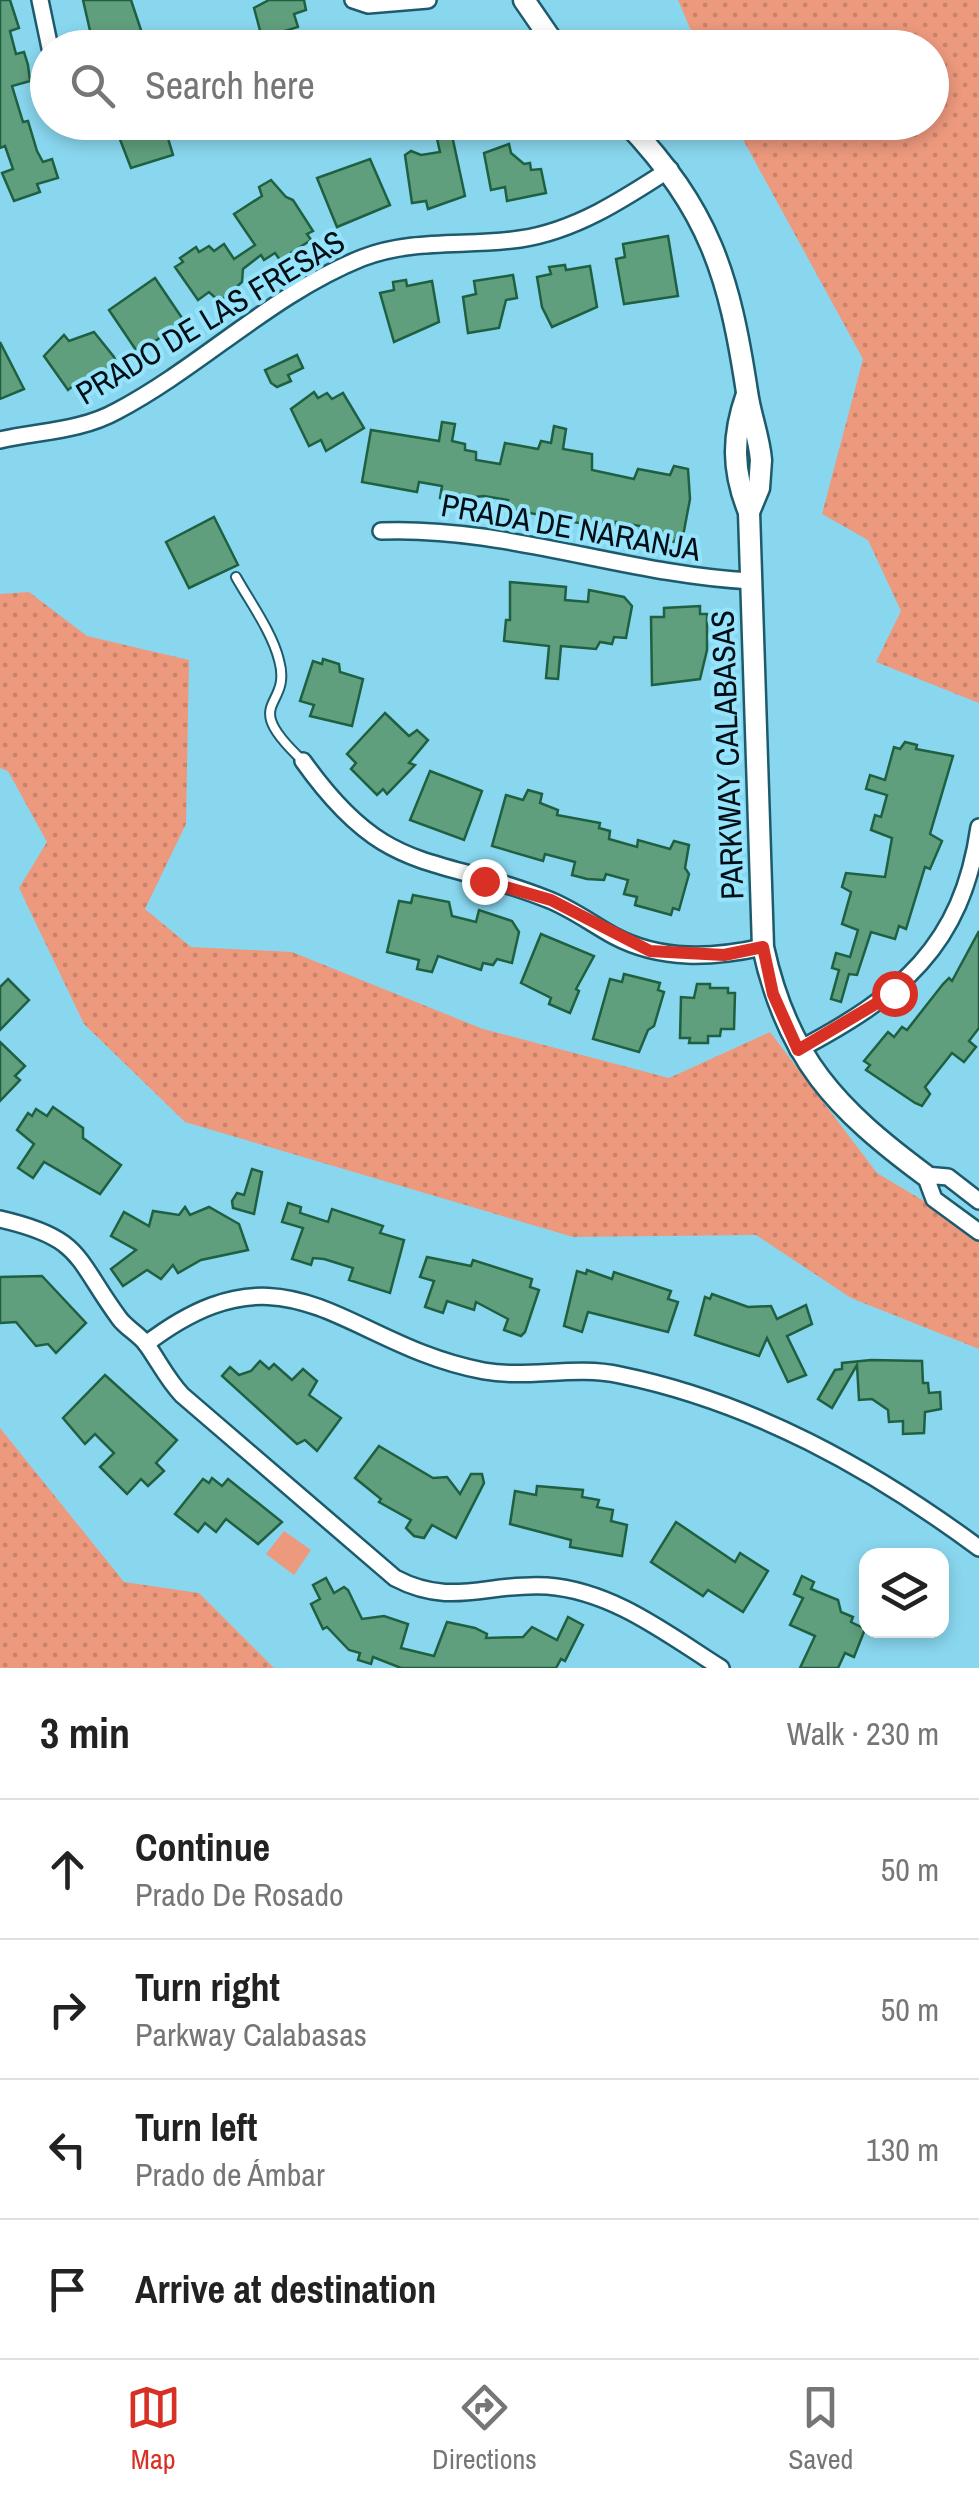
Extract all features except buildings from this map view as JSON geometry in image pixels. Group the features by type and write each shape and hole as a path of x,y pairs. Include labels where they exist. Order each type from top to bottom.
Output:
{"street":[{"path":"40,0 46,30"},
{"path":"354,0 368,5 428,0"},
{"path":"524,0 545,30"},
{"name":"PARKWAY CALABASAS","path":"643,140 670,169 696,211 726,279 740,335 747,394 758,426 759,488 750,512 763,947 773,994 798,1050 862,1128 925,1175 948,1177 979,1201"},
{"name":"PRADO DE LAS FRESAS","path":"0,440 76,428 117,412 324,274 368,256 433,242 517,240 557,231 628,197 670,169"},
{"name":"PRADA DE NARANJA","path":"381,531 428,529 693,576 752,580"},
{"path":"303,761 351,822 412,860 551,900 650,951 724,955 763,947"},
{"path":"798,1050 894,993 938,945 966,886 979,827"},
{"name":"PARKWAY CALABASAS","path":"925,1175 934,1199 979,1232"},
{"path":"0,1219 52,1236 70,1248 86,1263 120,1320 146,1344 162,1372 182,1395 395,1578 418,1590 444,1595 544,1586 572,1590 634,1611 721,1668"},
{"path":"146,1344 209,1304 271,1295 327,1309 415,1348 486,1372 617,1374 756,1416 790,1431 921,1505 979,1548"}],"lane":[{"path":"236,576 280,659 281,676 268,708 272,728 303,761"}],"shaded area":[{"path":"678,0 979,0 979,703 876,662 901,611 868,540 822,514 863,359 743,140 949,140 949,30 691,30"},
{"path":"29,592 87,636 189,660 186,824 145,909 191,947 292,952 483,1029 669,1078 770,1032 877,1173 979,1234 979,1349 851,1298 756,1235 573,1237 185,1122 84,1024 19,888 47,842 8,771 0,768 0,594"},
{"path":"0,1428 124,1582 199,1593 274,1668 0,1668"},
{"path":"284,1531 311,1550 294,1575 266,1554"}],"route":[{"path":"484,881 551,900 619,939 650,951 724,955 763,947 773,994 798,1050 870,1011 894,993"}]}
